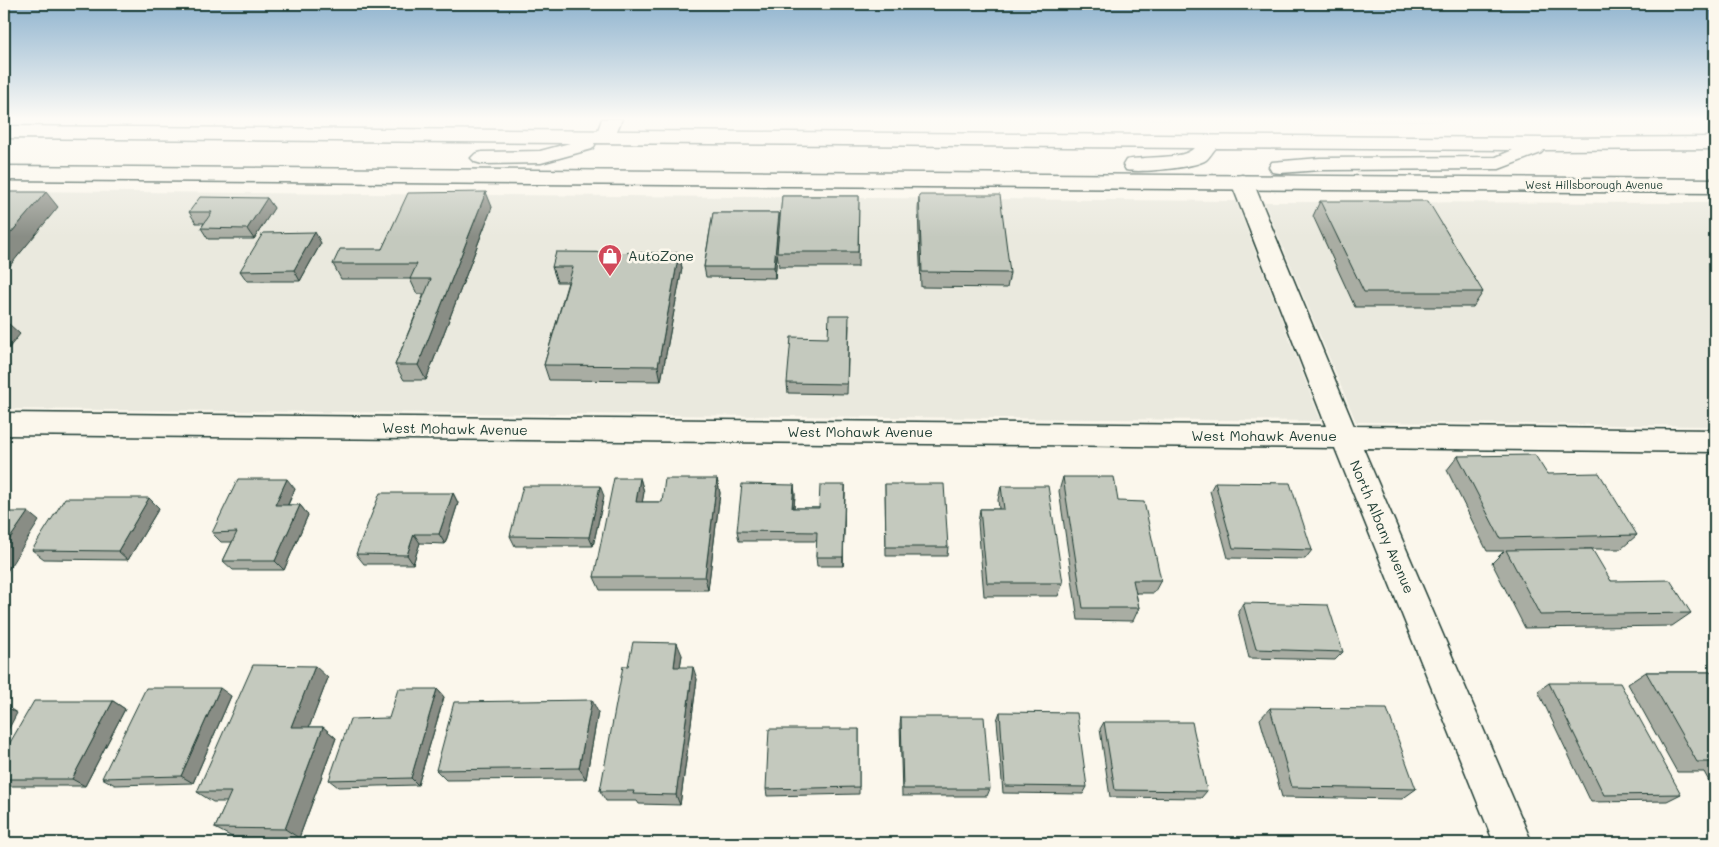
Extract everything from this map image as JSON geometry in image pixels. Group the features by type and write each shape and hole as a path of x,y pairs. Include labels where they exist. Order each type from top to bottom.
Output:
{"main road":[{"path":"272,175 323,163 367,159"},
{"path":"970,180 979,170 999,167 1172,162 1187,159"},
{"path":"1242,182 1276,167 1299,164 1499,163 1510,159"},
{"path":"1626,185 1670,169 1715,170"},
{"name":"West Hillsborough Avenue","path":"4,173 1715,186"},
{"name":"North Albany Avenue","path":"1242,182 1344,437 1513,843"},
{"name":"West Mohawk Avenue","path":"4,424 1715,441"}],"shaded area":[{"path":"4,191 1236,201 1321,421 4,409"},
{"path":"1264,202 1715,203 1715,426 1356,422"}],"building":[{"path":"4,192 46,192 4,241"},
{"path":"486,192 418,365 395,365 431,279 410,279 417,264 333,264 340,249 382,249 408,193"},
{"path":"919,195 1000,195 1010,273 922,272"},
{"path":"782,196 859,196 858,252 777,252"},
{"path":"200,197 267,198 247,229 201,228 212,212 189,212"},
{"path":"1320,201 1428,201 1483,292 1364,292"},
{"path":"713,213 779,213 774,267 704,267"},
{"path":"315,232 294,270 240,271 263,233"},
{"path":"556,252 679,253 658,366 544,365 573,267 552,267"},
{"path":"829,315 849,315 847,384 787,383 791,337 828,338"},
{"path":"1535,455 1547,474 1599,473 1637,535 1500,538 1458,456"},
{"path":"1063,477 1114,477 1118,501 1144,502 1161,580 1133,580 1139,608 1083,608"},
{"path":"614,478 640,478 636,502 662,502 665,479 717,479 705,577 594,577"},
{"path":"238,479 287,479 275,505 300,505 275,561 223,561 237,532 212,533"},
{"path":"1215,482 1290,483 1312,550 1233,548"},
{"path":"742,484 794,485 792,508 819,508 820,485 845,485 843,557 816,557 817,532 737,531"},
{"path":"885,484 944,484 948,547 886,547"},
{"path":"523,486 600,486 589,537 510,536"},
{"path":"1001,486 1048,486 1063,583 987,583 980,509 1004,509"},
{"path":"380,493 453,493 439,534 414,534 407,555 356,554"},
{"path":"65,498 149,498 118,551 32,550"},
{"path":"4,512 28,512 4,547"},
{"path":"1592,549 1611,581 1670,580 1691,613 1540,615 1506,550"},
{"path":"1243,603 1328,605 1343,652 1256,649"},
{"path":"633,642 677,643 674,667 693,667 676,795 633,794 634,791 600,791 623,666 628,666"},
{"path":"253,665 315,666 291,727 323,727 285,829 215,828 231,792 197,792"},
{"path":"1646,672 1715,672 1715,762 1697,762"},
{"path":"1549,683 1620,683 1681,794 1604,795"},
{"path":"146,688 220,688 181,776 102,778"},
{"path":"398,689 437,689 411,778 329,780 350,719 389,718"},
{"path":"592,700 579,768 436,770 454,702"},
{"path":"34,701 113,701 72,779 4,779 4,753"},
{"path":"1270,708 1387,709 1416,789 1292,787"},
{"path":"1000,712 1077,713 1087,787 1005,786"},
{"path":"901,717 984,717 990,789 903,789"},
{"path":"1104,722 1192,722 1207,791 1115,790"},
{"path":"769,729 859,729 859,787 766,789"}],"place":[{"name":"AutoZone","path":"610,277"}]}
